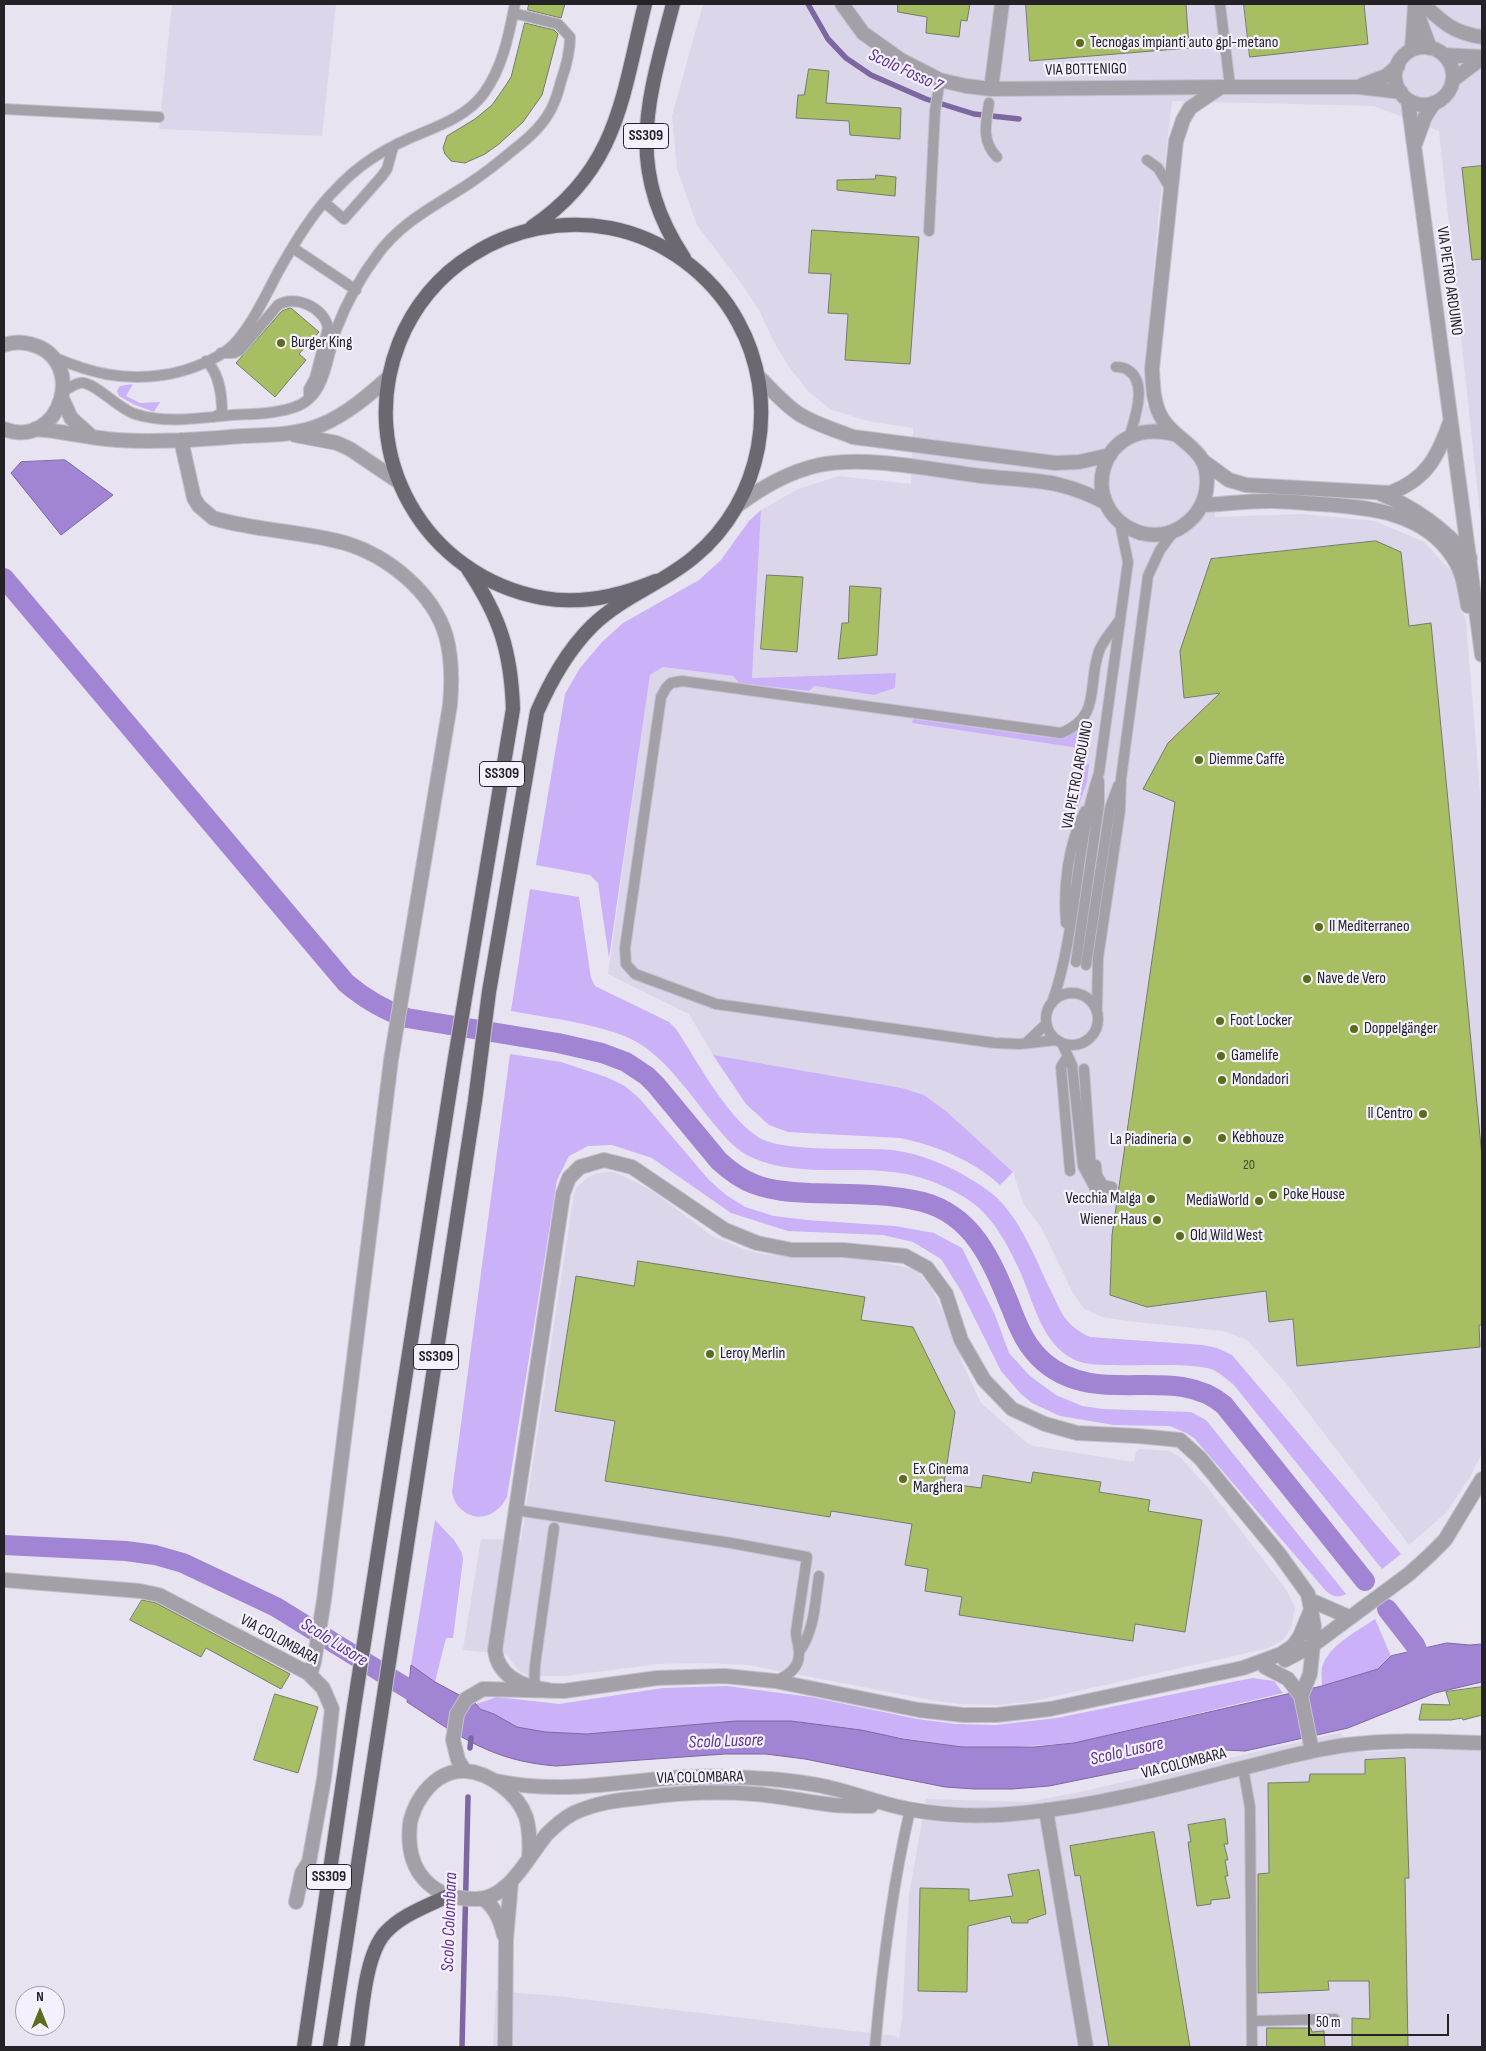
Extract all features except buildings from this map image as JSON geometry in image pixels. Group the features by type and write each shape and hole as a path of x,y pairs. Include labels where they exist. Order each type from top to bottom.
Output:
{"main road":[{"name":"SS309","path":"526,231 557,209 572,194 591,172 602,153 618,113 646,4"},
{"name":"SS309","path":"330,2047 380,1712 476,1101 489,992 537,712 547,688 575,645 612,609 676,570 700,552 726,524 750,478 760,443 762,421 759,377 748,341 734,313 720,294 687,262 673,242 662,219 652,187 646,146 649,96 673,4"},
{"name":"SS309","path":"656,581 630,592 602,598 573,600 544,598 516,592 465,566 433,537 416,514 399,482 388,448 386,394 389,377 403,332 415,312 439,282 463,260 504,238 526,231 554,226 582,225 611,228 638,236 664,247 687,262"},
{"name":"SS309","path":"304,2047 354,1706 454,1064 513,709 512,678 506,648 497,619 465,566"},
{"path":"357,2047 369,1969 374,1952 381,1939 385,1933 410,1914 453,1897"}],"street":[{"name":"VIA BOTTENIGO","path":"842,4 863,33 939,86 966,86 991,89 1359,87 1404,96"},
{"path":"991,89 1002,4"},
{"path":"1418,6 1463,34 1482,37"},
{"path":"1418,6 1430,48"},
{"path":"1412,50 1418,6"},
{"path":"1444,55 1453,71 1453,80 1447,94 1434,103 1425,105 1404,96 1397,84 1398,66 1402,59 1412,50 1430,48 1444,55 1482,57"},
{"path":"1453,80 1482,57"},
{"name":"VIA BOTTENIGO","path":"1359,87 1386,76 1398,66"},
{"path":"1177,435 1162,430 1130,435 1110,454 1103,470 1102,486 1106,503 1120,523 1132,530 1160,535 1174,531 1185,525 1195,516 1202,505 1206,490 1206,476 1202,461 1192,446 1177,435 1163,420 1156,404 1152,369 1176,141 1183,120 1190,108 1226,87"},
{"name":"VIA PIETRO ARDUINO","path":"1404,96 1414,147 1480,628 1482,655"},
{"name":"VIA PIETRO ARDUINO","path":"1414,147 1425,117 1434,103"},
{"path":"4,428 10,431 26,431 35,428 52,417 60,405 63,395 63,377 58,364 50,356 36,346 22,342 5,344"},
{"path":"290,434 320,425 345,413 389,377"},
{"path":"759,377 780,398 800,414 826,427 853,437 1055,463 1079,462 1110,454"},
{"path":"63,395 71,418 92,437"},
{"name":"VIA PIETRO ARDUINO","path":"1202,461 1229,480 1246,485 1390,493 1401,489 1431,465 1441,447 1451,418"},
{"path":"35,428 60,430 92,437 119,440 181,440 290,434 322,439 343,446 399,482"},
{"path":"181,440 194,498 205,513 213,518 339,542 372,554 396,569 416,588 433,611 446,636 452,684 392,1054 324,1600 312,1668"},
{"path":"738,504 787,474 820,465 851,462 1058,485 1088,494 1106,503"},
{"name":"VIA PIETRO ARDUINO","path":"1378,493 1401,502 1427,518 1451,537 1470,558"},
{"path":"1202,505 1271,501 1353,506 1401,516 1416,523 1436,537 1454,558 1463,579 1468,606 1480,628"},
{"path":"541,1689 509,1676 498,1663 495,1650 563,1194 569,1178 580,1167 604,1160 632,1167 725,1230 758,1243 792,1250 843,1250 905,1256 927,1268 946,1294 961,1340 984,1380 1012,1409 1045,1424 1077,1433 1180,1440 1200,1458 1280,1556 1308,1594 1314,1626 1314,1645 1310,1674 1301,1696"},
{"path":"1243,1668 1266,1667 1290,1658 1314,1645 1409,1574 1445,1540 1482,1479"},
{"name":"VIA COLOMBARA","path":"4,1580 140,1591 159,1595 312,1668 332,1709 324,1779 309,1862 302,1873 296,1902"},
{"path":"1310,1606 1352,1616"},
{"path":"463,1768 453,1740 457,1714 466,1699 479,1691 491,1688 573,1690 680,1676 725,1676 776,1682 920,1710 963,1715 997,1715 1050,1709 1243,1668 1281,1654 1293,1646 1300,1636 1310,1606"},
{"path":"1266,1667 1288,1679 1301,1696 1312,1751"},
{"name":"VIA COLOMBARA","path":"496,1781 519,1786 560,1789 672,1778 772,1779 830,1787 910,1810 998,1815 1046,1810 1150,1791 1312,1751 1347,1745 1399,1741 1482,1743"},
{"path":"481,1899 500,1891 511,1882 529,1858 530,1838 526,1816 511,1793 496,1781 463,1768 445,1775 428,1786 418,1801 410,1822 409,1846 417,1871 428,1885 453,1897 481,1899 493,1906 506,1940"},
{"name":"VIA COLOMBARA","path":"529,1858 548,1834 561,1822 575,1813 612,1801 662,1795 716,1792 756,1794 835,1805 893,1806"},
{"path":"1046,1810 1086,2047"},
{"path":"505,2047 506,1940 511,1882"}],"lane":[{"path":"1220,4 1226,87"},
{"path":"50,356 106,376 126,378 172,374 221,354 239,337 256,314 293,248 324,202 340,184 375,156 444,124 472,106 484,94 494,78 503,55 514,8 558,24 570,37 570,48 554,104 531,136 469,183 424,210 397,231 378,254 356,290 336,331 323,379 310,399 294,408 285,410 169,419 134,414 118,406 96,387 86,383 80,383 63,395"},
{"path":"929,231 935,111 939,86"},
{"path":"989,103 986,139 992,152 997,157"},
{"path":"4,110 158,117"},
{"path":"324,202 344,219 380,180 387,169 393,147"},
{"path":"1148,160 1158,168 1170,188"},
{"path":"293,248 356,290"},
{"path":"221,354 234,353 240,350 278,305 284,301 292,300 309,306 323,316 327,321 328,328 315,378 309,389 310,399"},
{"path":"206,361 214,371 222,404 222,413 214,417"},
{"path":"1116,367 1128,369 1135,378 1138,391 1138,406 1130,435"},
{"name":"VIA PIETRO ARDUINO","path":"1052,1003 1060,979 1090,801 1100,773 1128,562 1120,523"},
{"path":"1120,619 1100,651 1089,709 1081,721 1073,728 1061,733 682,681 671,684 662,692 626,940 626,964 635,974 716,1004 995,1044 1059,1042 1079,1045 1088,1041 1099,1026 1097,1008 1098,958 1120,810 1121,778 1148,576 1160,550 1174,531"},
{"path":"1100,773 1099,805 1083,964 1110,808 1121,778"},
{"path":"1092,1183 1087,1069 1097,1175 1103,1186 1112,1191 1097,1192 1092,1183 1083,1166 1072,1065 1059,1042 1048,1032 1045,1025 1046,1013 1052,1003 1058,997 1067,993 1084,995 1097,1008"},
{"path":"1026,1042 1045,1025"},
{"path":"1068,1056 1061,1067 1070,1171"},
{"path":"516,1510 731,1543 807,1557 796,1632 796,1643 799,1652"},
{"path":"541,1689 535,1665 554,1528"},
{"path":"776,1682 794,1669 799,1652 808,1637 819,1576"},
{"path":"1243,1768 1250,1807 1252,2047"},
{"path":"875,2047 879,1998 893,1898 910,1810"},
{"path":"1252,2020 1335,2019"}],"shaded area":[{"path":"172,4 336,4 322,136 159,129"},
{"path":"703,4 1482,4 1482,533 1439,131 1374,106 1172,101 1159,211 1146,357 1146,405 1184,435 1212,480 1215,517 1302,514 1375,521 1424,542 1452,572 1466,622 1482,816 1482,1453 1470,1477 1446,1513 1409,1545 1285,1382 1247,1340 1223,1331 1102,1317 1084,1309 1072,1291 1041,1227 1024,1205 1013,1172 946,1111 924,1095 902,1088 713,1055 689,1014 608,974 650,675 663,667 733,676 740,683 809,691 813,686 874,695 895,688 896,673 752,678 761,510 798,489 839,476 911,484 913,428 867,421 830,409 808,391 789,367 774,342 759,310 741,283 697,225 677,169 672,116"},
{"path":"133,384 126,396 140,403 160,402 154,412 119,396 117,391 120,386"},
{"path":"761,510 752,678 896,673 895,688 874,695 814,686 809,691 739,683 733,676 663,667 650,675 609,958 598,883 590,875 536,865 565,694 580,668 602,642 623,623 699,580 721,560 749,521"},
{"path":"913,719 1051,738 1065,737 1080,729 1082,731 1079,748 912,723"},
{"path":"1080,763 1089,764 1087,782 1070,829"},
{"path":"530,889 579,897 591,978 595,986 669,1022 676,1029 723,1102 758,1137 770,1142 803,1147 878,1149 904,1152 929,1159 953,1169 976,1182 998,1199 1017,1223 1060,1310 1074,1327 1090,1337 1203,1345 1217,1348 1232,1355 1401,1554 1382,1569 1233,1384 1218,1372 1207,1368 1186,1366 1090,1364 1075,1360 1063,1353 1046,1333 1019,1269 1000,1234 982,1210 956,1192 925,1179 893,1172 804,1169 770,1164 753,1158 741,1152 731,1143 668,1068 646,1048 635,1041 591,1026 511,1011"},
{"path":"510,1054 561,1062 606,1077 625,1086 640,1099 709,1180 726,1195 745,1207 774,1216 895,1226 934,1233 962,1248 995,1315 1009,1353 1030,1376 1056,1395 1082,1406 1103,1409 1191,1412 1206,1420 1346,1594 1336,1596 1326,1591 1194,1438 1186,1433 1170,1426 1114,1425 1060,1416 1032,1403 1021,1394 1001,1371 960,1289 941,1259 913,1242 883,1235 788,1231 731,1213 652,1158 612,1145 588,1146 569,1156 557,1180 507,1497 498,1509 487,1515 480,1517 467,1514 457,1505 452,1492"},
{"path":"713,1055 902,1088 924,1095 946,1111 1013,1172 1000,1185 965,1161 914,1141 900,1138 788,1132 769,1125 746,1104"},
{"path":"606,1172 614,1172 654,1192 712,1236 746,1250 762,1254 800,1257 862,1259 915,1269 931,1287 964,1357 960,1358 981,1403 1027,1443 1033,1446 1134,1462 1136,1452 1139,1449 1169,1451 1180,1457 1209,1489 1285,1588 1295,1607 1291,1628 1283,1640 1269,1648 1029,1702 998,1705 959,1704 931,1700 748,1665 658,1664 565,1676 529,1676 519,1671 506,1654 463,1650 481,1539 521,1540 574,1194 577,1187 587,1178"},
{"path":"435,1520 454,1540 462,1553 463,1559 453,1638 446,1638 435,1682 411,1665"},
{"path":"1375,1619 1391,1656 1378,1669 1322,1686 1322,1668 1328,1655 1347,1638"},
{"path":"1252,1678 1274,1681 1283,1693 1074,1743 999,1748 962,1747 791,1721 736,1721 587,1734 545,1732 517,1727 494,1714 479,1709 476,1704 497,1697 559,1704 663,1688 727,1686 811,1697 917,1719 956,1724 996,1725 1057,1718"},
{"path":"1339,1733 1365,1752 1482,1750 1482,2047 493,2047 496,1991 556,1996 896,2036 899,2039 902,2018 909,1894 926,1799 1028,1802 1080,1792"}],"water":[{"path":"65,460 113,495 61,535 11,473 21,462"},
{"path":"1447,1643 1482,1644 1482,1682 1435,1693 1348,1728 1245,1751 1226,1750 1049,1786 1012,1789 945,1787 805,1759 766,1754 725,1754 556,1766 533,1763 494,1753 477,1745 443,1726 407,1702 411,1665 435,1682 476,1704 480,1709 494,1714 517,1727 545,1732 587,1734 736,1721 791,1721 861,1730 903,1739 962,1747 1034,1747 1074,1743 1322,1686 1378,1669 1391,1656"}],"waterway":[{"name":"Scolo Fosso 7","path":"808,4 828,39 846,58 871,75 926,99 974,114 1019,119"},
{"path":"4,578 346,983 360,994 382,1008 407,1018 558,1043 602,1053 626,1062 647,1076 656,1085 719,1161 744,1180 754,1184 789,1192 895,1197 923,1202 941,1209 956,1218 980,1244 997,1275 1024,1338 1045,1363 1066,1376 1089,1383 1183,1387 1204,1393 1224,1405 1365,1581"},
{"name":"Scolo Lusore","path":"4,1545 126,1551 155,1555 183,1563 276,1607 431,1703"},
{"path":"1387,1609 1415,1645 1427,1674"},
{"name":"Scolo Colombara","path":"470,1748 471,1738"},
{"name":"Scolo Colombara","path":"462,2047 468,1797"}],"place":[{"name":"Tecnogas impianti auto gpl-metano","path":"1080,43"},
{"name":"Burger King","path":"281,343"},
{"name":"Diemme Caffè","path":"1199,760"},
{"name":"Il Mediterraneo","path":"1319,927"},
{"name":"Nave de Vero","path":"1307,979"},
{"name":"Foot Locker","path":"1220,1021"},
{"name":"Doppelgänger","path":"1354,1029"},
{"name":"Gamelife","path":"1221,1056"},
{"name":"Mondadori","path":"1222,1080"},
{"name":"Il Centro","path":"1423,1114"},
{"name":"Kebhouze","path":"1222,1138"},
{"name":"La Piadineria","path":"1187,1140"},
{"name":"Poke House","path":"1273,1195"},
{"name":"Vecchia Malga","path":"1151,1199"},
{"name":"MediaWorld","path":"1259,1201"},
{"name":"Wiener Haus","path":"1157,1220"},
{"name":"Old Wild West","path":"1180,1236"},
{"name":"Leroy Merlin","path":"710,1354"},
{"name":"Ex Cinema Marghera","path":"903,1479"}]}
